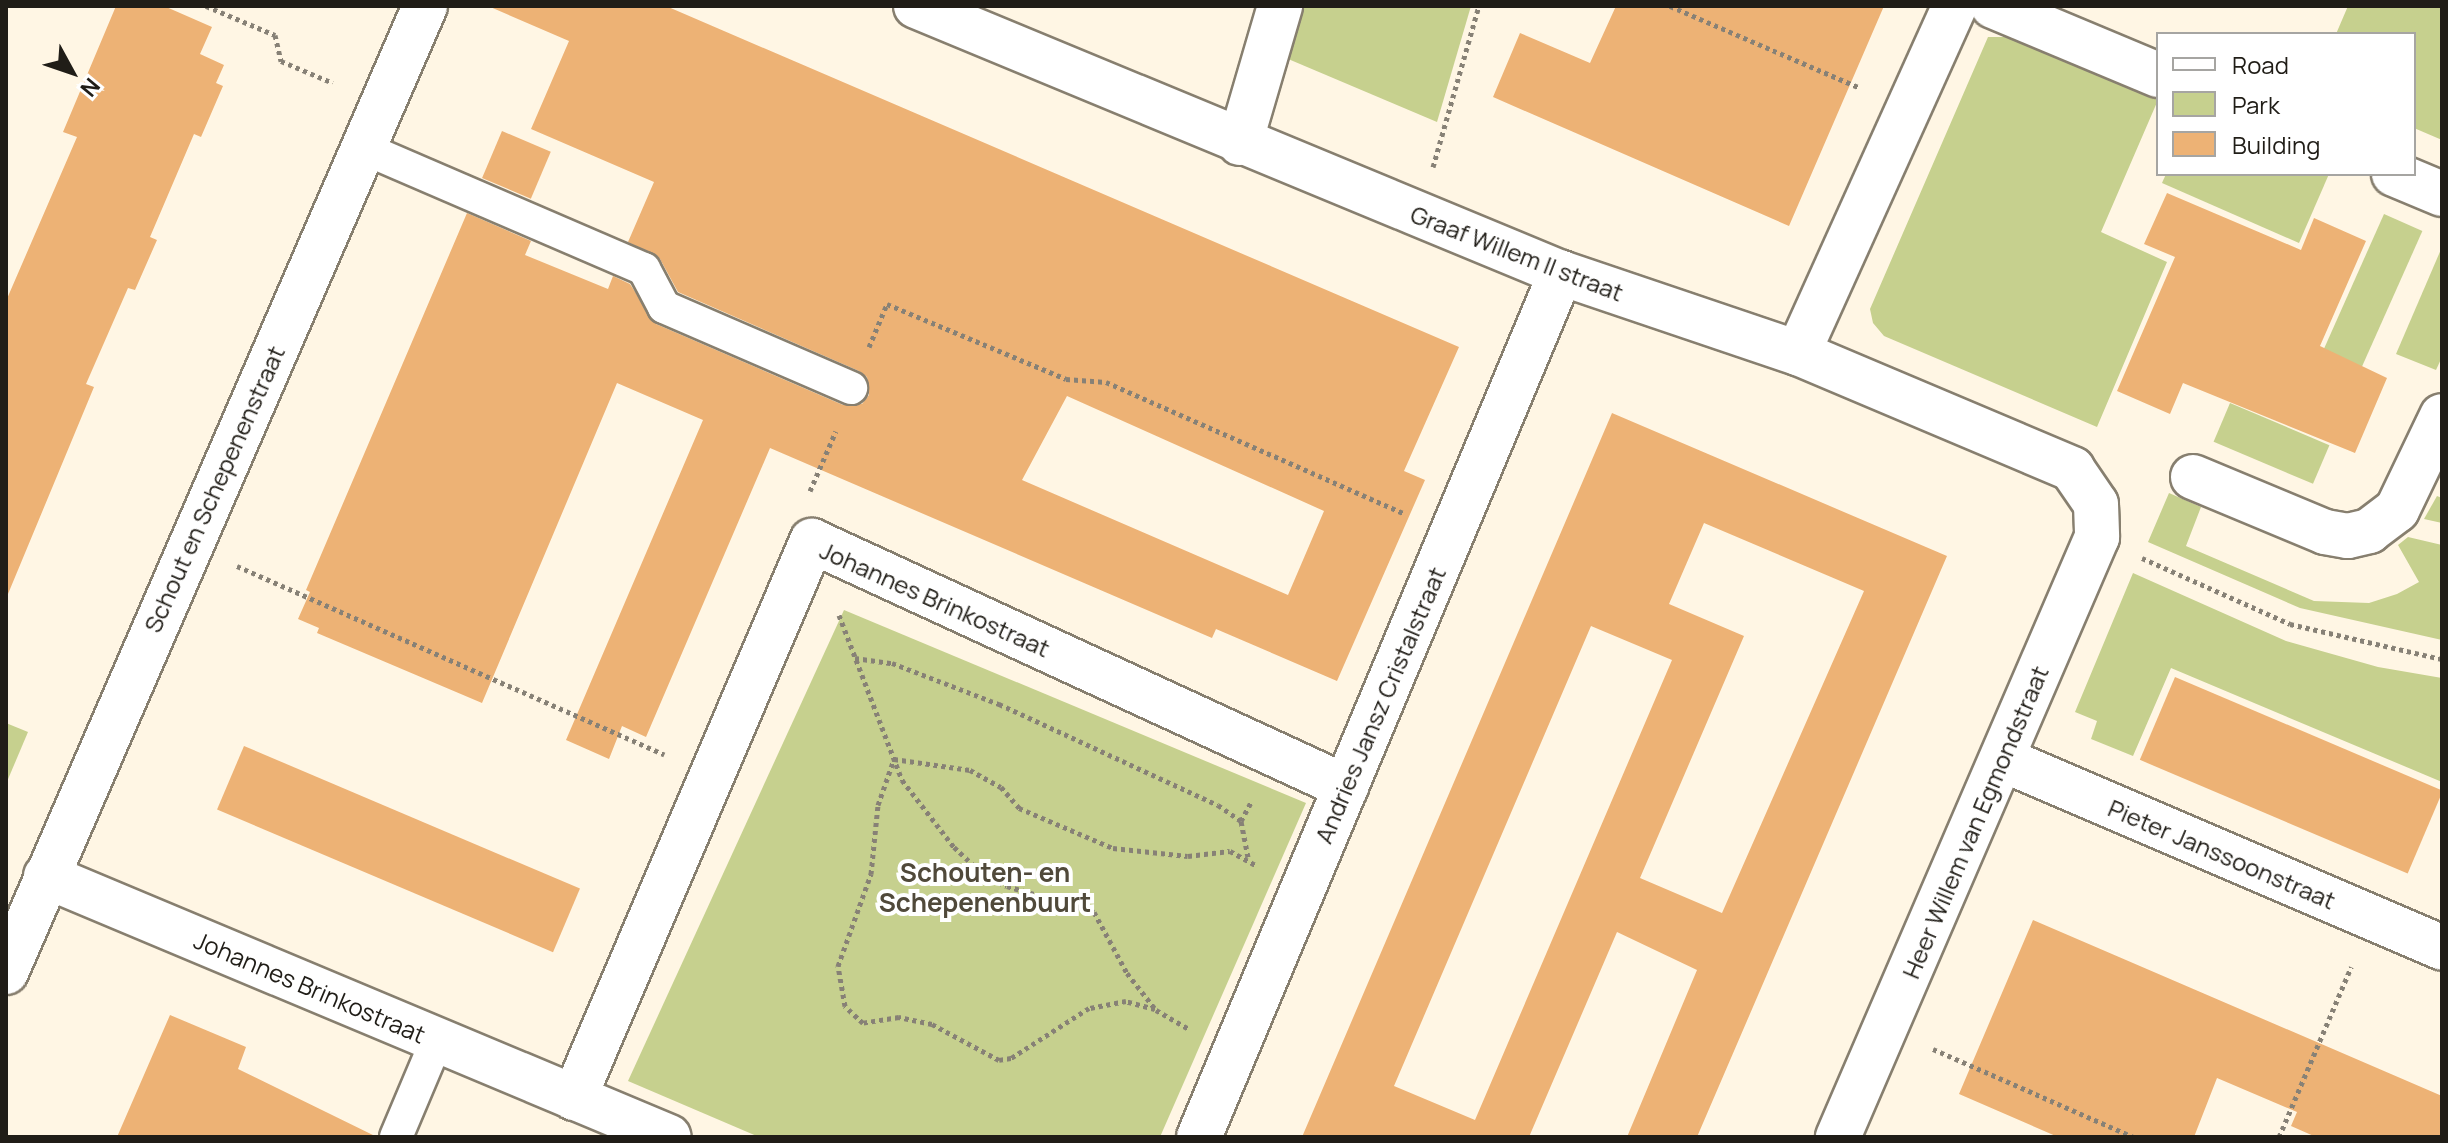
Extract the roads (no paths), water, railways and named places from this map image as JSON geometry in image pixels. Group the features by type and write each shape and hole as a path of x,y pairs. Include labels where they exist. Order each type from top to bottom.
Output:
{"street":[{"name":"Schout en Schepenenstraat","path":"6,972 425,6"},
{"name":"Graaf Willem II straat","path":"916,6 1240,143 1561,273 1798,353 2072,469 2097,520"},
{"path":"1240,143 1280,6"},
{"path":"1798,353 1955,6"},
{"path":"1993,6 2156,74"},
{"path":"2399,176 2442,194"},
{"name":"Andries Jansz Cristalstraat","path":"1199,1137 1561,273"},
{"path":"2193,477 2325,532 2348,536 2369,531 2397,510 2442,416"},
{"name":"Heer Willem van Egmondstraat","path":"1838,1137 2002,759 2097,520"},
{"name":"Johannes Brinkostraat","path":"574,1098 812,541 1346,787"},
{"name":"Pieter Janssoonstraat","path":"2002,759 2442,948"},
{"name":"Johannes Brinkostraat","path":"46,876 669,1137"}],"lane":[{"path":"363,148 644,269 664,307 851,388"},
{"path":"396,1137 437,1040"}],"district":[{"name":"Schouten- en Schepenenbuurt","path":"985,888"}]}
